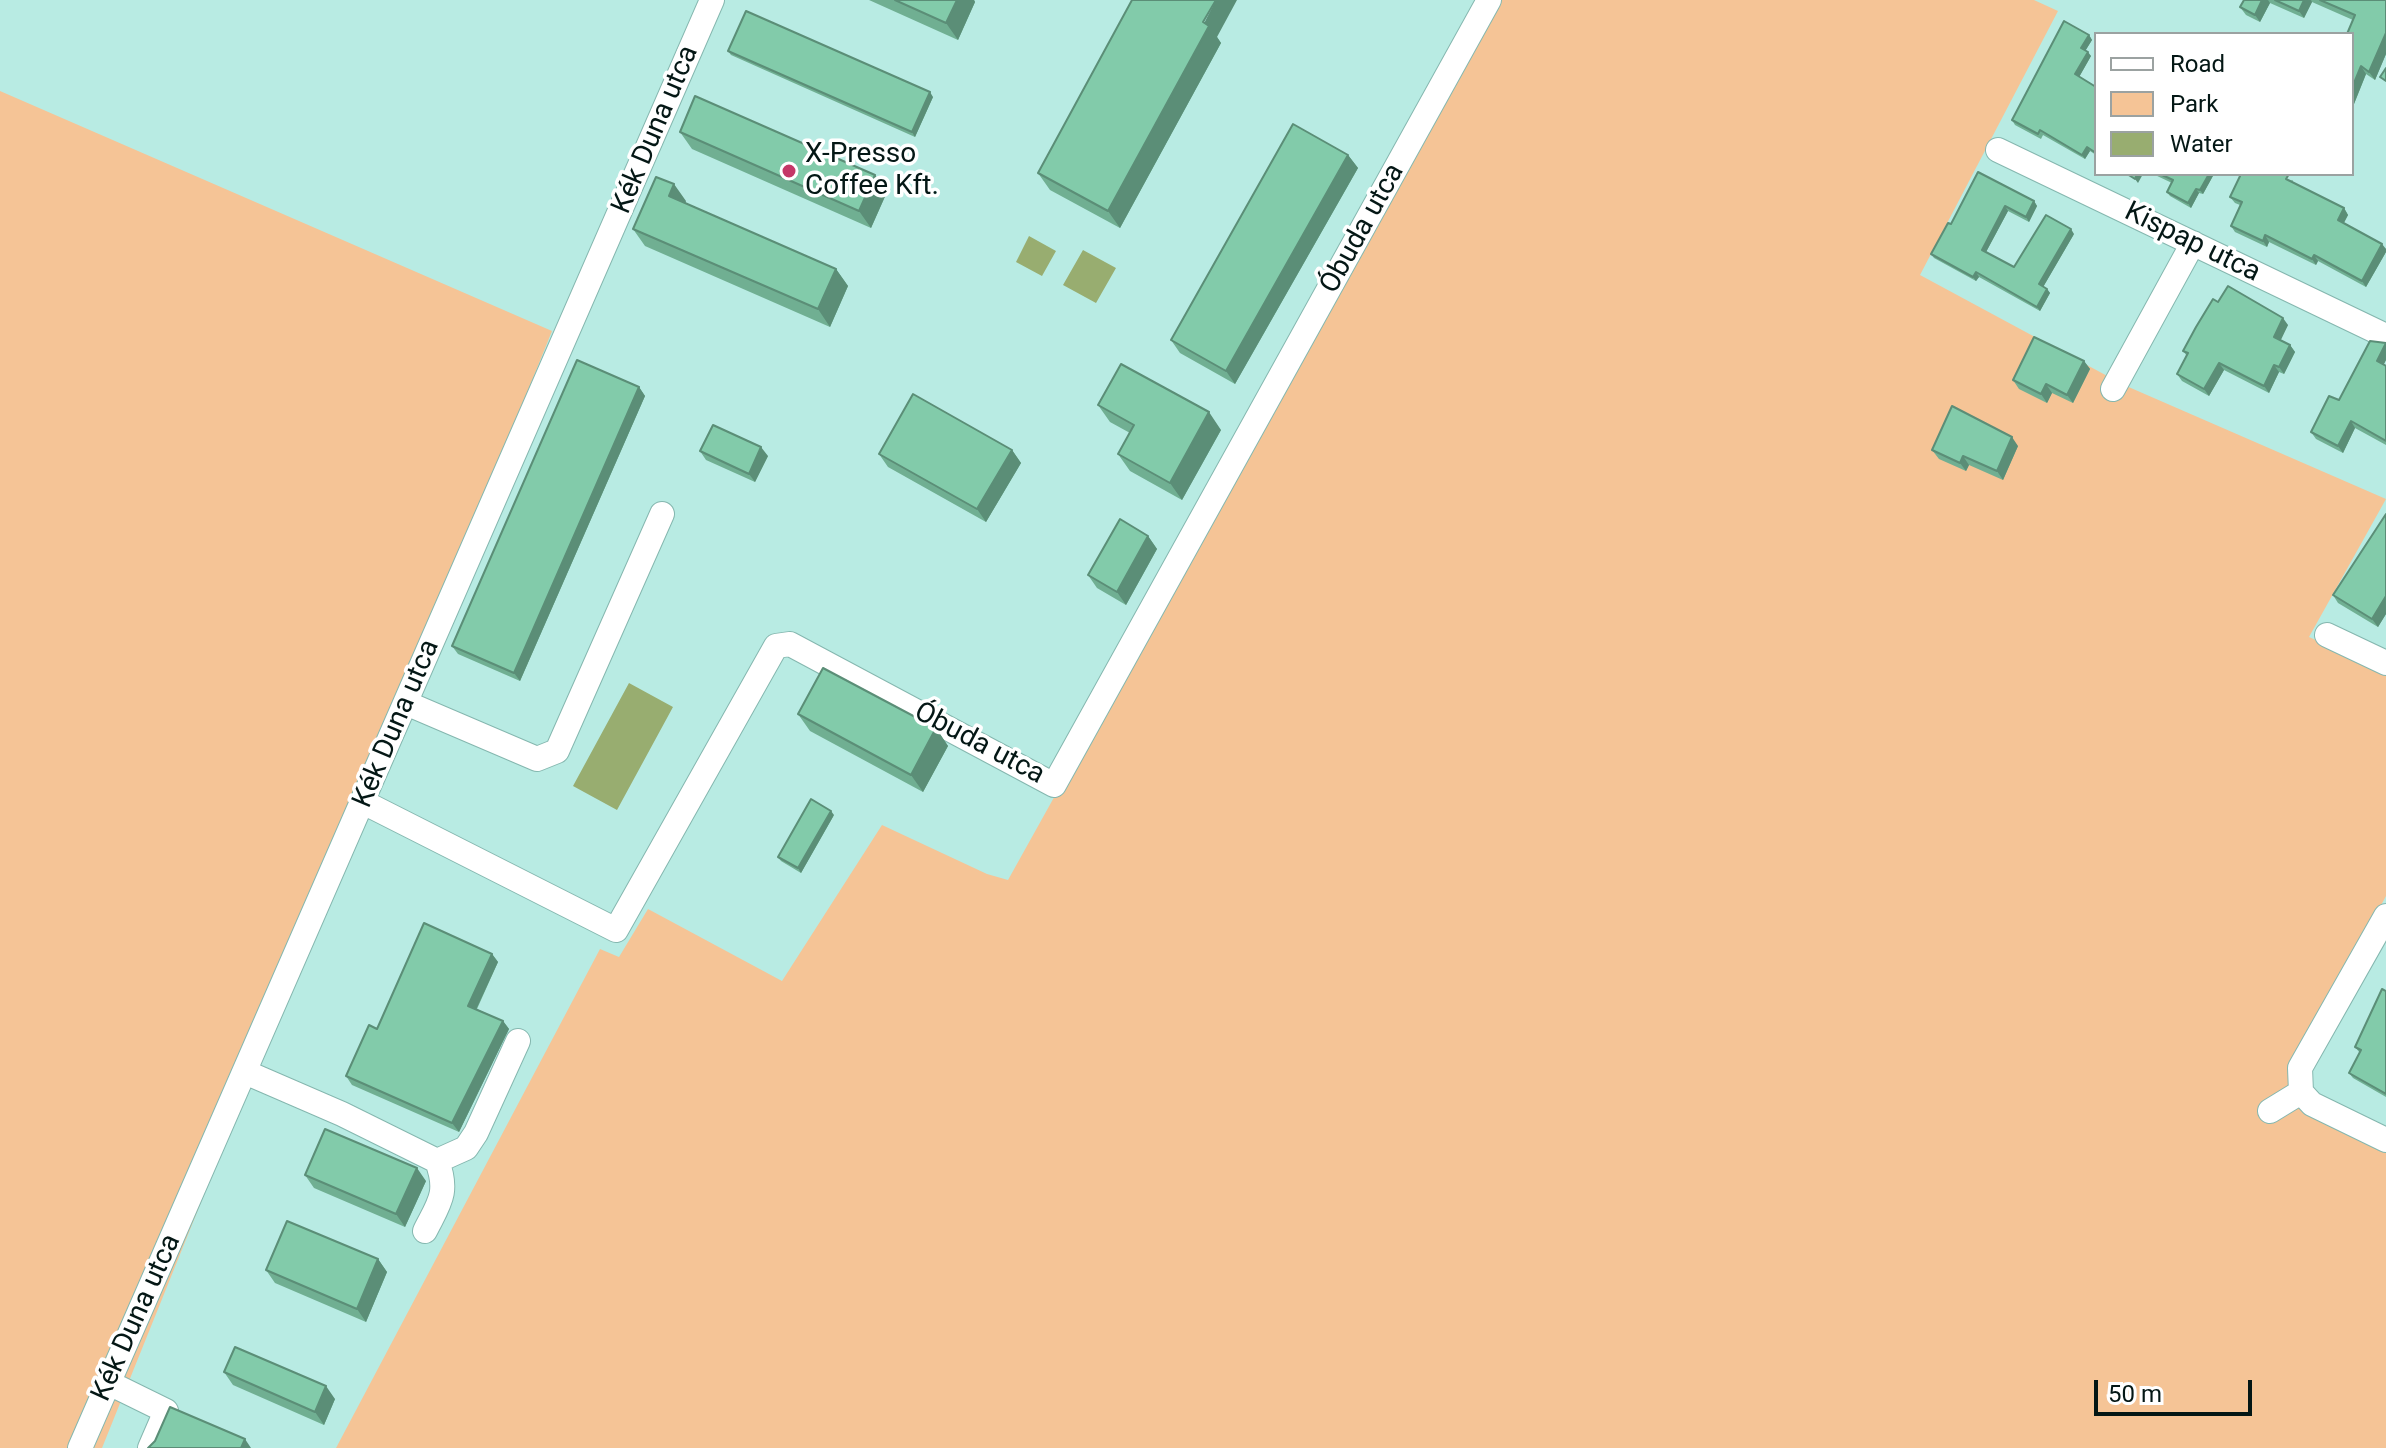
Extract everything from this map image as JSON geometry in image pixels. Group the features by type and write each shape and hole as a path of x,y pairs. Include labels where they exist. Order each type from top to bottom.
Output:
{"street":[{"name":"Kék Duna utca","path":"80,1448 712,0"},
{"name":"Óbuda utca","path":"363,802 616,930 776,646 790,644 1054,785 1489,0"},
{"name":"Kispap utca","path":"1998,150 2386,336"},
{"path":"2113,389 2193,243"},
{"path":"406,703 537,759 557,751 662,514"},
{"path":"2327,635 2386,663"},
{"path":"2386,916 2300,1068 2301,1092 2312,1104 2386,1140"},
{"path":"437,1161 466,1148 476,1133 518,1041"},
{"path":"245,1072 342,1114 437,1161 444,1180 443,1196 425,1231"},
{"path":"2270,1111 2301,1092"},
{"path":"109,1383 166,1411 150,1448"}],"green space":[{"path":"1498,0 2034,0 2058,11 1920,275 2124,385 2386,499 2309,637 2386,672 2386,896 2290,1074 2386,1149 2386,1448 336,1448 600,949 619,957 648,909 782,981 882,825 987,874 1008,880"},
{"path":"0,91 552,331 102,1448 0,1448"}],"water":[{"path":"1029,236 1056,251 1042,276 1016,262"},
{"path":"1083,250 1116,268 1096,303 1063,285"},
{"path":"629,683 673,707 617,810 573,786"}],"building":[{"path":"895,0 957,0 946,23"},
{"path":"1132,0 1216,0 1203,22 1209,26 1108,211 1038,173"},
{"path":"2244,0 2262,0 2255,15 2240,7"},
{"path":"2275,0 2304,0 2299,11"},
{"path":"2320,0 2386,0 2386,33 2369,72 2361,66 2354,83 2354,32 2348,32 2355,15"},
{"path":"746,11 930,92 912,132 728,51"},
{"path":"2064,21 2089,35 2081,48 2088,52 2075,74 2094,86 2094,152 2087,147 2082,155 2040,130 2038,134 2012,120"},
{"name":"X-Presso Coffee Kft.","path":"695,96 875,175 859,211 680,132"},
{"path":"1293,124 1348,155 1226,371 1171,340"},
{"path":"1978,172 2034,201 2026,217 2005,206 1982,250 2014,267 2046,215 2071,229 2039,284 2047,289 2037,307 1976,272 1973,277 1931,254 1948,223 1951,224"},
{"path":"2164,176 2208,176 2188,203 2167,192 2173,180"},
{"path":"2240,176 2288,176 2286,179 2344,208 2338,220 2382,244 2362,281 2314,255 2312,259 2265,235 2263,241 2231,226 2242,202 2230,197"},
{"path":"656,177 674,184 669,196 836,269 818,309 633,229"},
{"path":"2228,286 2283,318 2274,337 2290,345 2279,367 2274,365 2264,386 2219,363 2204,389 2177,374 2188,353 2183,351 2196,327 2213,299 2218,302"},
{"path":"2034,337 2084,361 2067,395 2046,384 2041,394 2013,380"},
{"path":"2370,341 2386,343 2377,361 2386,366 2386,441 2351,421 2338,446 2311,432 2329,396 2339,400"},
{"path":"577,360 639,387 514,673 452,646"},
{"path":"1121,364 1209,412 1170,483 1118,454 1134,425 1098,405"},
{"path":"913,394 1012,450 977,509 879,454"},
{"path":"1952,406 2012,437 1997,471 1963,456 1960,463 1932,450"},
{"path":"713,425 761,447 749,474 700,451"},
{"path":"2386,514 2386,596 2372,619 2333,595"},
{"path":"1120,519 1148,536 1117,592 1088,575"},
{"path":"823,668 936,728 911,775 798,714"},
{"path":"811,799 831,811 798,868 778,857"},
{"path":"424,923 492,954 468,1006 503,1021 452,1123 346,1076 369,1025 377,1029"},
{"path":"2382,989 2386,991 2386,1094 2349,1073 2361,1050 2355,1047"},
{"path":"325,1129 417,1168 396,1214 305,1175"},
{"path":"287,1221 378,1259 357,1309 266,1270"},
{"path":"235,1347 326,1386 315,1412 224,1372"},
{"path":"170,1407 245,1439 241,1448 148,1448 155,1441"}],"place":[{"name":"X-Presso Coffee Kft.","path":"789,171"}]}
